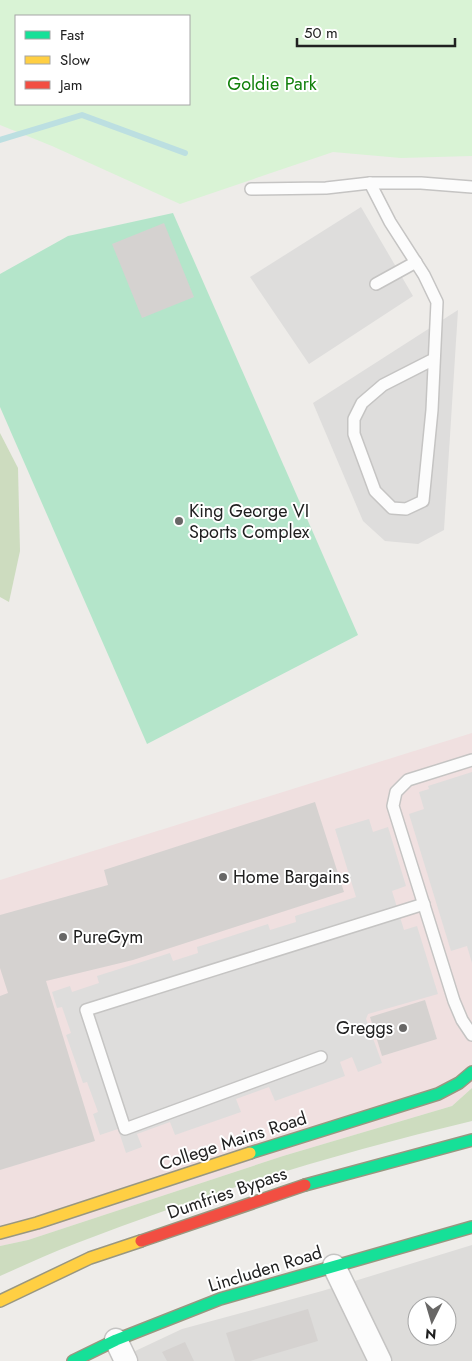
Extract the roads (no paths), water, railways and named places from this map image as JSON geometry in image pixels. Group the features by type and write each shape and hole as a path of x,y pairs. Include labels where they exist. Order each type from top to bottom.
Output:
{"main road":[{"name":"College Mains Road","path":"0,1233 37,1223 438,1094 459,1083 472,1072"},
{"name":"Dumfries Bypass","path":"0,1300 90,1258 317,1181 472,1140"},
{"name":"Lincluden Road","path":"73,1361 116,1340 220,1299 472,1227"}],"street":[{"path":"334,1266 380,1361"},
{"path":"116,1340 126,1361"}],"lane":[{"path":"250,189 326,188 370,183 421,183 472,187"},
{"path":"370,183 390,222 424,275 437,302 432,410 423,502 406,509 392,508 375,491 354,434 354,419 362,403 383,385 434,359"},
{"path":"376,284 416,262"},
{"path":"472,760 408,780 396,792 393,806 454,1000 462,1020 472,1035"},
{"path":"321,1057 125,1129 86,1010 424,904"}],"waterway":[{"path":"0,140 82,115 185,153"}],"place":[{"name":"King George VI Sports Complex","path":"179,521"},
{"name":"Home Bargains","path":"223,877"},
{"name":"PureGym","path":"63,937"},
{"name":"Greggs","path":"403,1028"}],"park label":[{"name":"Goldie Park","path":"272,84"}]}
